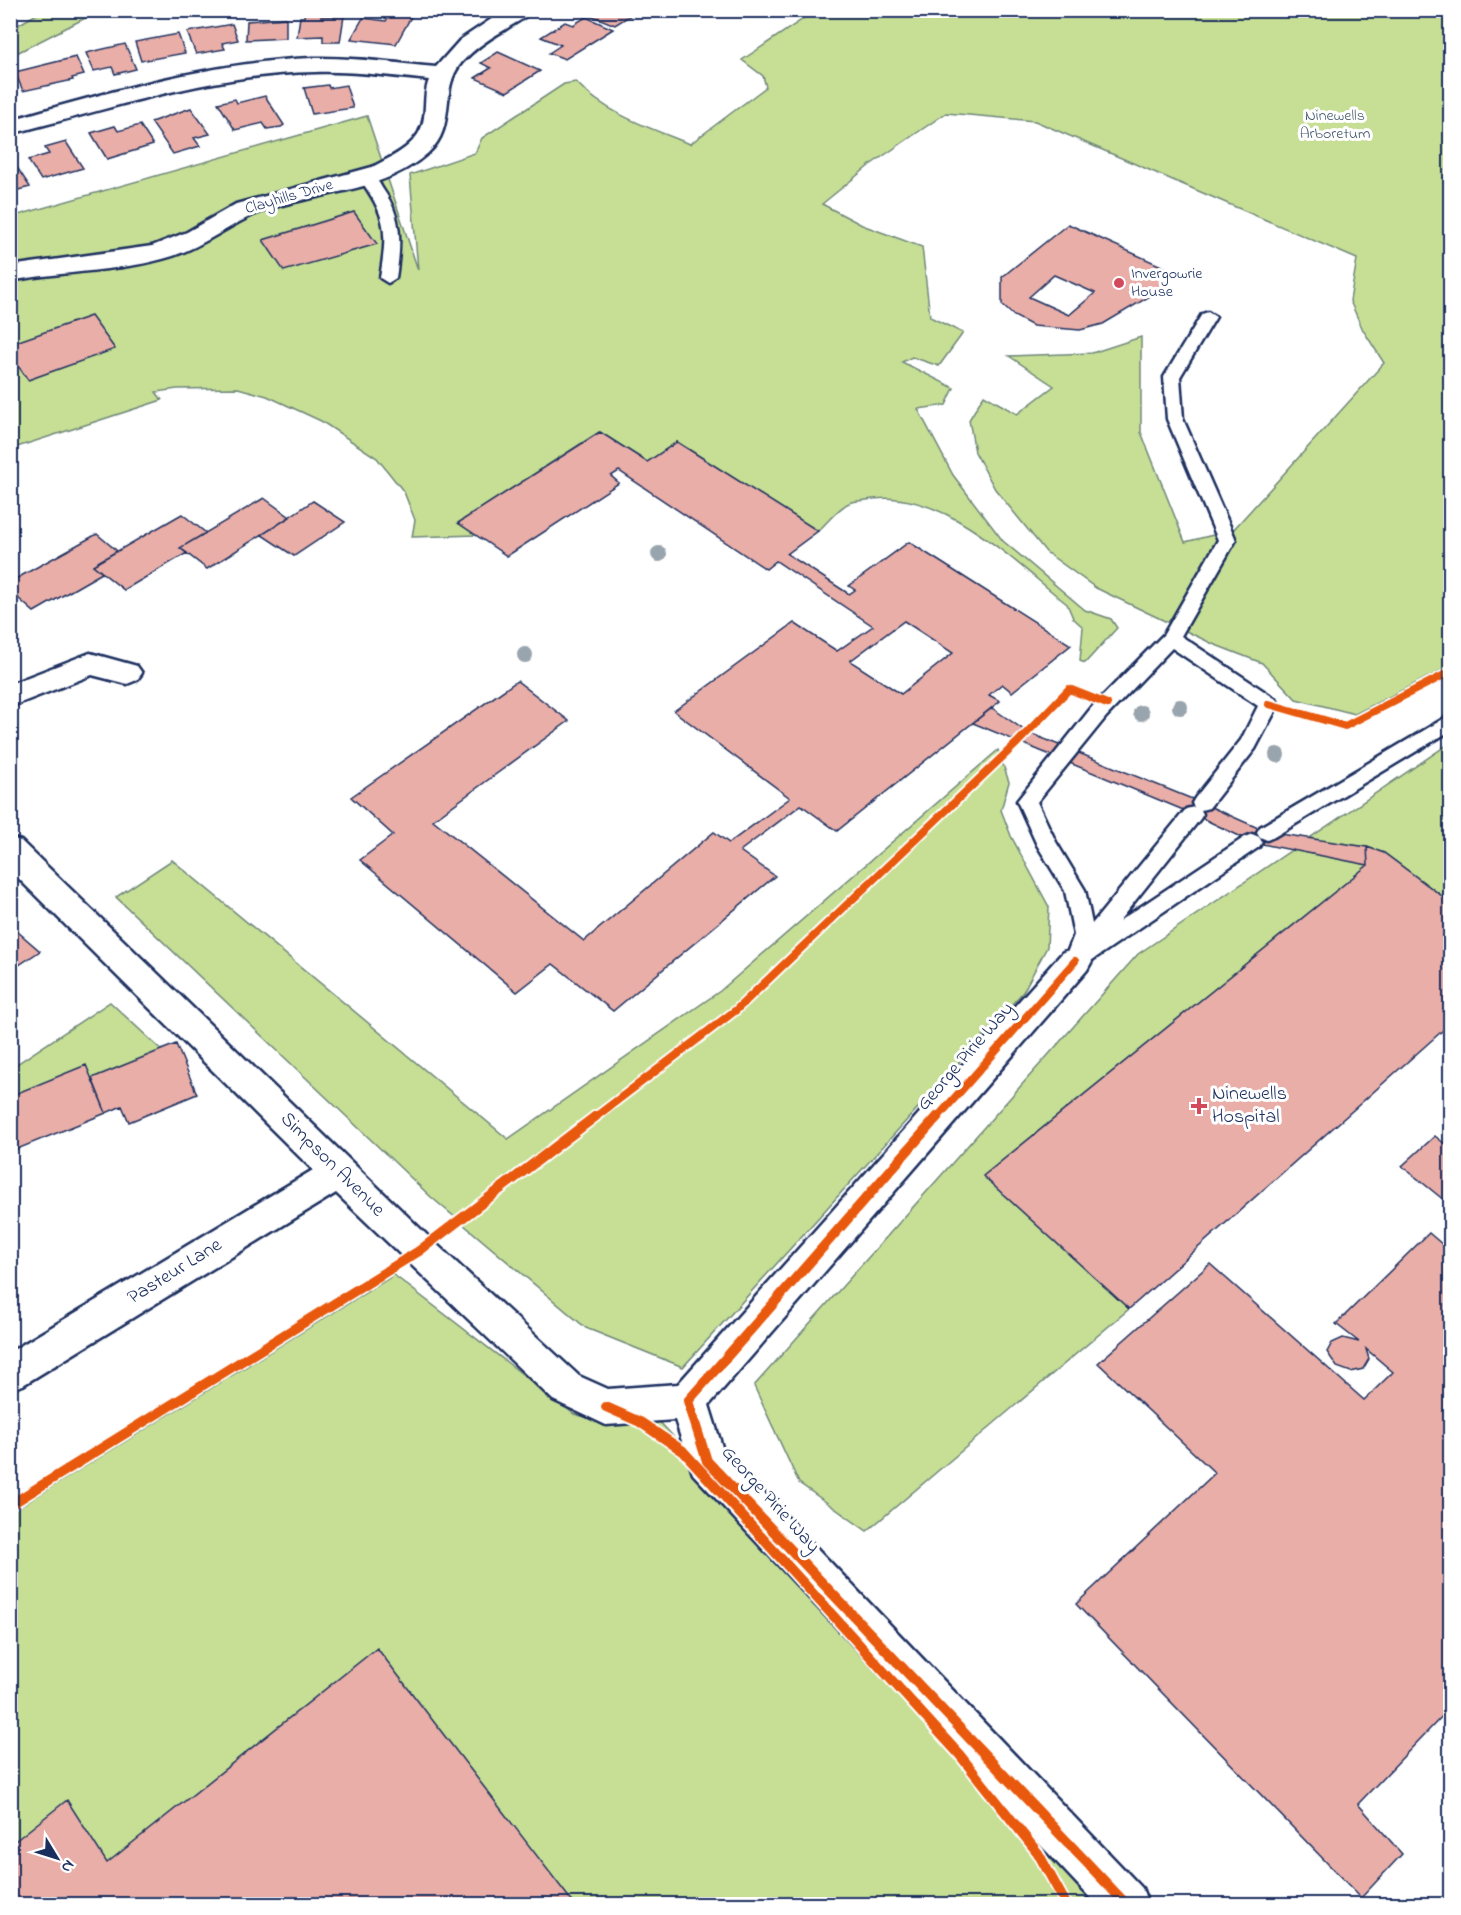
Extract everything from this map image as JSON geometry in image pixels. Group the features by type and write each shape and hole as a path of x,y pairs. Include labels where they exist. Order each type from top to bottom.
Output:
{"street":[{"name":"Clayhills Drive","path":"10,274 74,264 125,260 171,248 207,232 243,209 366,176 397,164 421,147 437,125 436,99 442,74 454,57 474,40 520,10"},
{"path":"10,127 84,106 229,74 298,66 355,66 442,74"},
{"path":"10,696 90,664 127,673"},
{"name":"Simpson Avenue","path":"10,850 419,1251 566,1388 606,1407 688,1401"},
{"name":"George Pirie Way","path":"1075,961 688,1401 707,1461 1126,1905"},
{"name":"Pasteur Lane","path":"10,1373 340,1172"}],"lane":[{"path":"366,176 386,201 395,234 388,278"},
{"path":"1075,961 1084,935 1074,890 1047,845 1027,801 1099,712 1171,638 1227,540 1175,418 1172,377 1208,317"},
{"path":"1075,961 1108,916 1248,744 1269,704 1171,638"},
{"name":"George Pirie Way","path":"1075,961 1260,837 1450,722"}],"green space":[{"path":"42,11 99,11 11,56 11,29"},
{"name":"Ninewells Arboretum","path":"815,11 1450,11 1450,666 1355,714 1296,699 1262,663 1213,644 1096,588 1046,552 995,489 975,452 969,420 984,395 1017,414 1054,386 1009,356 1092,353 1141,337 1141,432 1185,542 1233,530 1384,363 1363,330 1350,301 1357,259 1035,121 946,113 870,165 822,204 862,225 922,247 930,317 963,333 939,366 912,357 902,362 954,388 946,405 918,409 953,475 1003,541 1085,610 1111,619 1117,628 1085,663 1080,661 1083,627 1073,618 1067,604 1000,549 948,515 921,504 894,498 866,500 845,505 818,531 677,442 647,462 599,432 458,523 476,535 412,537 415,520 404,492 377,458 321,421 267,396 238,388 177,389 156,392 162,400 11,449 11,217 367,116 418,270 410,175 475,153 482,138 564,84 576,82 601,103 615,111 644,126 690,144 766,87 763,76 742,60"},
{"path":"1450,743 1450,902 1384,853 1367,847 1368,865 984,1176 1129,1309 867,1531 799,1483 754,1386 1138,954"},
{"path":"998,750 1009,782 1001,810 1011,836 1049,907 1047,947 1023,992 683,1367 586,1328 431,1197 116,897 172,860 508,1139 720,991"},
{"path":"110,1002 169,1057 11,1110 11,1068"},
{"path":"394,1275 574,1414 605,1422 657,1419 1110,1904 11,1904 11,1512"}],"building":[{"path":"305,10 322,10 321,16 344,16 340,42 323,42 323,36 297,37 300,17 304,17"},
{"path":"589,10 664,10 654,17 637,11 615,25 585,13"},
{"path":"391,12 412,15 396,44 351,39 363,18 386,21"},
{"path":"586,17 613,29 565,59 549,53 561,45 541,37 565,22 573,25"},
{"path":"286,18 286,38 246,40 247,21"},
{"path":"232,24 238,40 222,43 225,49 196,54 187,32"},
{"path":"178,34 185,53 141,61 135,42"},
{"path":"125,44 136,69 115,74 112,67 94,71 86,53"},
{"path":"498,52 540,71 507,92 475,78 491,68 481,63"},
{"path":"76,57 84,75 72,78 73,80 23,91 15,72"},
{"path":"328,85 329,88 346,85 353,108 312,114 304,88"},
{"path":"265,96 284,125 281,127 267,129 263,123 235,130 218,103 235,99 237,103"},
{"path":"191,108 210,134 194,138 200,146 173,154 151,122"},
{"path":"140,125 153,145 107,159 91,133 115,126 118,131"},
{"path":"66,142 83,168 41,180 28,160 49,154 45,148"},
{"path":"16,166 30,187 10,192 10,168"},
{"path":"354,212 377,244 284,271 263,240"},
{"name":"Invergowrie House","path":"1068,224 1177,273 1152,295 1103,324 1080,330 1033,326 1014,316 1002,305 1002,277","holes":["1054,275 1095,293 1069,315 1029,297"]},
{"path":"91,316 115,349 28,380 10,354 10,344"},
{"path":"600,432 647,462 677,442 818,531 787,554 849,594 855,590 849,586 909,542 1071,645 1012,692 1002,684 989,695 1000,701 837,831 801,805 740,851 775,876 613,1011 553,964 517,992 360,860 393,835 351,797 517,681 569,721 433,820 584,941 714,832 729,843 790,798 674,711 794,623 837,651 873,626 776,561 766,569 619,471 611,476 619,483 507,556 458,523","holes":["904,621 953,653 901,694 850,661"]},
{"path":"264,498 290,517 207,569 180,548"},
{"path":"313,501 345,522 294,556 262,535"},
{"path":"182,514 206,533 180,548 187,553 124,590 93,565"},
{"path":"97,534 117,551 93,565 102,573 34,612 10,591 10,582"},
{"path":"992,708 1027,732 1267,832 1367,847 1368,865 1252,842 1193,814 973,723"},
{"path":"1367,847 1384,853 1450,902 1450,1024 1129,1309 983,1176 1368,865"},
{"path":"10,925 40,951 10,971"},
{"path":"176,1044 197,1094 129,1122 122,1106 106,1113 92,1078"},
{"path":"86,1065 106,1113 10,1152 10,1096"},
{"path":"1435,1136 1450,1148 1450,1205 1402,1166"},
{"path":"1429,1233 1450,1251 1450,1708 1358,1804 1402,1854 1361,1898 1076,1604 1215,1473 1098,1363 1210,1264 1364,1400 1393,1372 1366,1349 1369,1359 1363,1369 1351,1372 1337,1367 1327,1352 1332,1343 1343,1338 1359,1342 1336,1324"},
{"path":"377,1648 574,1904 10,1904 10,1845 67,1800 107,1863"}],"cycle path":[{"path":"1269,704 1345,726 1450,672"},
{"path":"10,1505 419,1251 736,1010 1017,743 1069,689 1107,704"},
{"path":"1075,961 688,1401 707,1461 1126,1904"},
{"path":"606,1407 640,1422 683,1451 959,1754 1038,1853 1066,1904"}],"place":[{"name":"Invergowrie House","path":"1119,283"},
{"name":"Ninewells Hospital","path":"1199,1106"}]}
